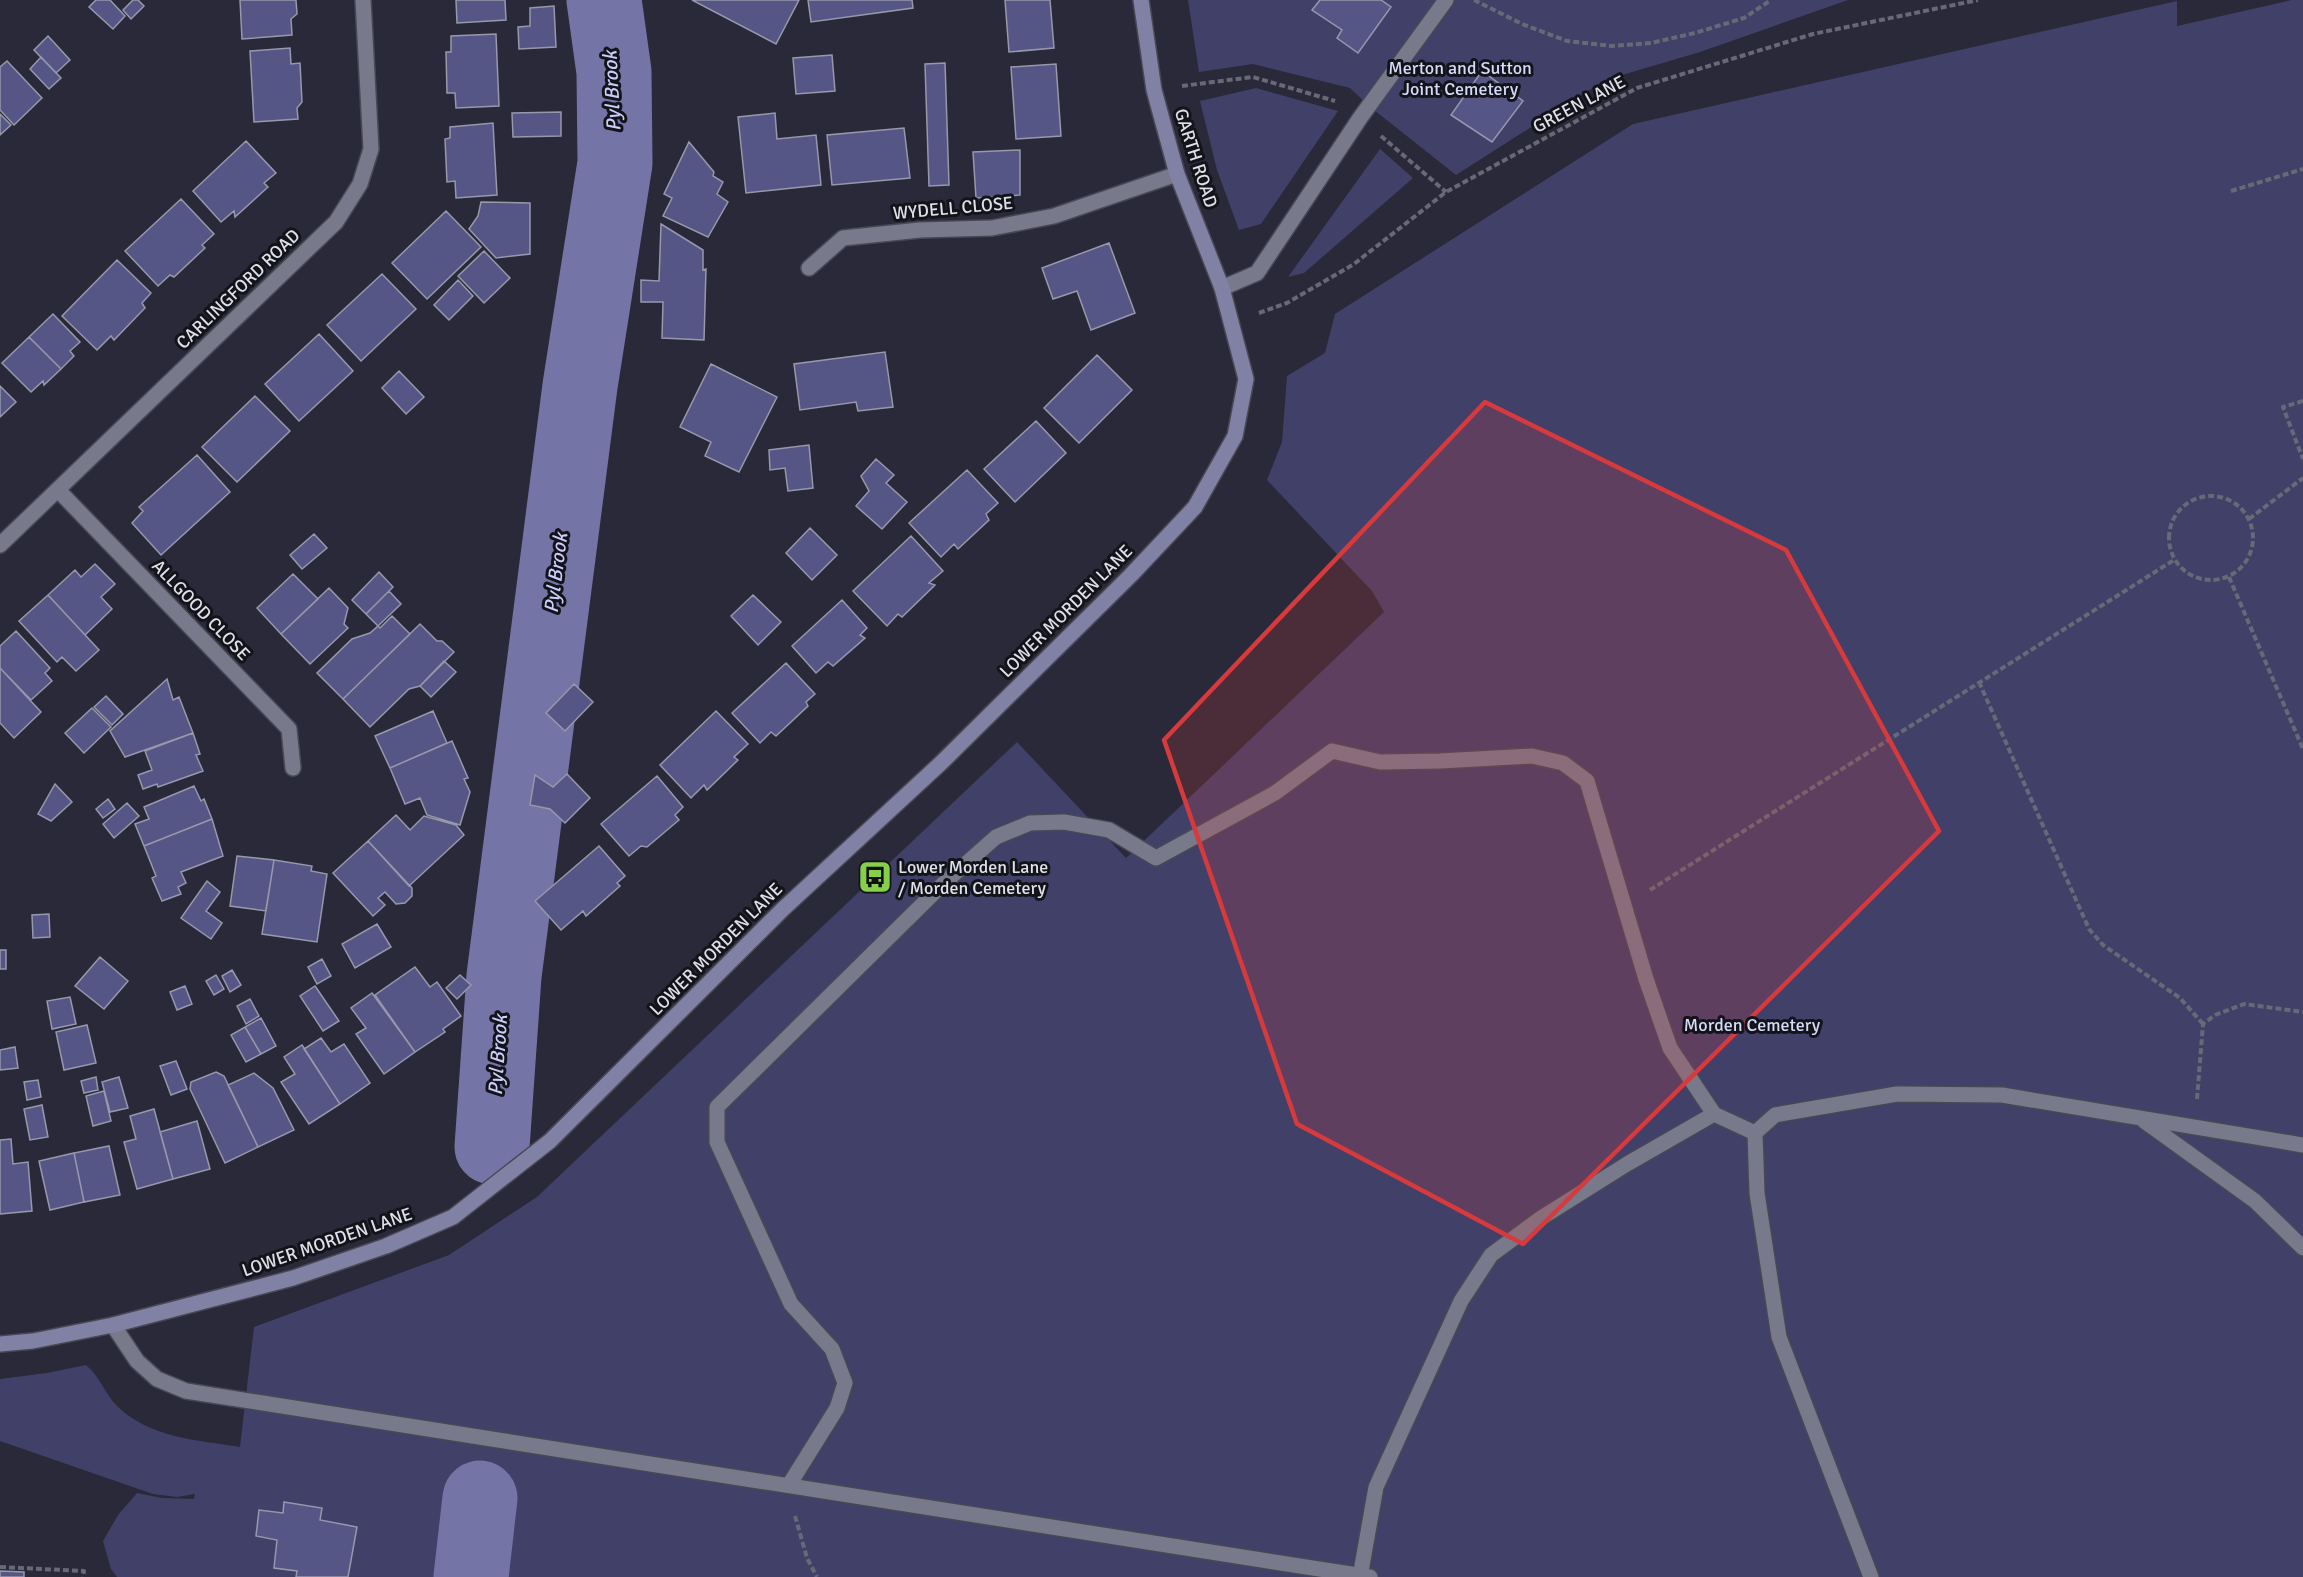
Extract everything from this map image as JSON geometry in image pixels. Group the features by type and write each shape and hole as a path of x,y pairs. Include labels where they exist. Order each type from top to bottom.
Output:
{"street":[{"name":"CARLINGFORD ROAD","path":"0,545 336,222 360,184 371,149 363,0"},
{"name":"GARTH ROAD","path":"1141,0 1154,90 1177,174 1222,288 1232,322"},
{"path":"1222,288 1257,273 1359,118 1446,0"},
{"name":"WYDELL CLOSE","path":"809,268 843,238 920,230 992,228 1043,218 1177,174"},
{"name":"LOWER MORDEN LANE","path":"0,1344 33,1341 112,1325 293,1278 386,1246 453,1217 550,1141 783,909 949,755 1131,575 1195,507 1235,436 1246,379 1232,322"},
{"name":"ALLGOOD CLOSE","path":"58,490 289,729 293,768"},
{"path":"789,1485 837,1408 845,1383 832,1349 791,1304 717,1142 717,1107 935,893 996,837 1030,823 1064,822 1108,830 1155,858 1275,793 1332,751 1380,762 1532,756 1563,763 1587,781 1623,906 1670,1048 1714,1114 1755,1133"},
{"path":"1871,1577 1779,1337 1757,1193 1755,1133 1775,1115 1896,1094 2002,1095 2303,1145"},
{"path":"112,1325 137,1361 157,1379 186,1391 1363,1576 1376,1487 1461,1301 1491,1255 1541,1218 1627,1164 1714,1114"},
{"path":"2140,1118 2255,1201 2303,1248"}],"path":[{"path":"1474,0 1522,24 1567,41 1611,46 1652,43 1695,33 1744,18 1771,0"},
{"name":"GREEN LANE","path":"1232,322 1287,303 1354,264 1446,192 1637,88 1813,34 1978,0"},
{"path":"1154,90 1253,77 1342,104 1446,192"},
{"path":"2231,191 2303,169"},
{"path":"2303,401 2283,407 2303,459"},
{"path":"2249,519 2303,478"},
{"path":"2203,496 2216,496 2230,500 2249,519 2253,531 2253,545 2249,558 2241,569 2229,576 2218,580 2193,577 2175,560 2169,548 2172,521 2190,501 2203,496"},
{"path":"1623,906 2175,560"},
{"path":"2229,576 2303,749"},
{"path":"1979,682 2089,929 2103,945 2180,998 2203,1024 2194,1127"},
{"path":"2203,1024 2215,1015 2244,1004 2303,1012"},
{"path":"789,1485 793,1509 807,1557 816,1577"},
{"path":"0,1567 84,1571 83,1577"}],"highlighted area":[{"path":"1485,402 1786,550 1939,831 1523,1244 1297,1124 1164,740"}],"green space":[{"name":"Merton and Sutton Joint Cemetery","path":"1188,0 1848,0 1700,52 1605,80 1456,175 1369,106 1350,88 1253,64 1199,72"},
{"name":"Morden Cemetery","path":"2292,0 2303,0 2303,1577 117,1577 111,1569 103,1541 118,1515 137,1493 162,1498 194,1499 195,1494 177,1497 153,1494 0,1441 0,1379 86,1365 117,1406 144,1425 175,1436 240,1447 254,1327 449,1255 537,1197 1017,742 1126,858 1384,612 1372,591 1267,480 1282,442 1287,376 1325,353 1335,314 1633,124 2177,1 2177,26"},
{"path":"1256,88 1338,111 1261,224 1239,230 1217,170 1200,101"},
{"path":"1380,149 1413,178 1304,273 1288,277"}],"building":[{"path":"96,0 110,0 125,16 113,29 89,7"},
{"path":"133,0 138,0 144,6 131,19 123,10"},
{"path":"240,0 296,0 297,14 291,19 292,35 242,39"},
{"path":"456,0 505,0 506,20 457,23"},
{"path":"692,0 799,0 776,44"},
{"path":"808,0 912,0 913,8 811,22"},
{"path":"1005,0 1050,0 1054,48 1009,52"},
{"path":"1320,0 1381,0 1391,7 1358,53 1337,38 1342,30 1312,10"},
{"path":"554,6 556,47 519,49 518,27 530,26 530,8"},
{"path":"496,34 499,106 456,108 455,93 447,93 446,52 451,52 451,36"},
{"path":"48,36 70,60 56,73 34,50"},
{"path":"290,48 291,64 300,63 302,102 297,108 298,119 254,122 250,51"},
{"path":"832,55 835,91 796,94 793,58"},
{"path":"41,57 61,78 49,89 30,69"},
{"path":"7,61 42,98 14,125 0,110 0,67"},
{"path":"945,63 949,185 929,186 925,64"},
{"path":"1056,64 1061,136 1016,139 1011,67"},
{"path":"1482,71 1523,101 1492,142 1451,115"},
{"path":"561,112 561,136 513,137 512,113"},
{"path":"775,113 777,139 816,135 821,185 746,193 738,117"},
{"path":"0,114 11,125 0,135"},
{"path":"493,123 497,195 456,198 455,181 447,182 445,139 450,138 450,127"},
{"path":"904,128 910,178 832,185 827,135"},
{"path":"246,141 276,173 264,183 268,187 235,217 234,211 221,222 193,191"},
{"path":"689,142 714,172 713,176 723,182 717,194 728,202 708,237 663,216 672,198 664,194"},
{"path":"1020,150 1020,195 976,198 973,152"},
{"path":"181,199 214,234 202,245 205,248 174,277 170,275 158,286 125,251"},
{"path":"481,202 530,203 530,254 496,258 469,229 478,216"},
{"path":"446,211 481,247 427,299 392,263"},
{"path":"661,224 703,250 703,270 706,269 704,340 662,338 663,302 641,302 641,280 659,281"},
{"path":"1109,243 1135,313 1091,330 1077,291 1053,299 1042,268"},
{"path":"484,251 510,278 484,303 458,276"},
{"path":"117,260 151,293 142,303 145,308 114,340 111,336 97,350 62,316"},
{"path":"382,274 416,309 361,361 327,325"},
{"path":"458,280 473,296 449,320 434,305"},
{"path":"53,314 80,342 70,351 74,356 61,369 29,337"},
{"path":"319,334 353,371 299,421 265,384"},
{"path":"29,337 61,369 44,385 43,381 31,392 2,363"},
{"path":"885,352 893,407 858,411 856,402 800,410 794,364"},
{"path":"1097,355 1132,390 1079,443 1044,408"},
{"path":"711,364 777,397 739,472 705,456 711,442 680,427"},
{"path":"399,371 424,397 406,414 382,388"},
{"path":"0,386 16,402 0,417"},
{"path":"255,396 290,431 237,482 202,447"},
{"path":"1036,421 1066,453 1015,502 984,469"},
{"path":"809,445 813,488 788,491 785,468 770,470 769,450"},
{"path":"197,455 230,492 161,555 132,523 143,511 139,507"},
{"path":"876,459 894,475 886,483 907,502 882,529 856,506 869,491 861,476"},
{"path":"967,470 998,503 986,514 989,520 958,549 954,544 941,557 909,523"},
{"path":"810,528 837,555 812,580 786,553"},
{"path":"314,534 327,548 302,569 290,555"},
{"path":"911,536 943,571 929,583 935,585 902,617 898,614 887,626 853,591"},
{"path":"95,564 115,584 101,597 112,609 85,635 48,595 75,570 81,577"},
{"path":"379,572 393,587 366,614 352,600"},
{"path":"293,574 318,599 281,634 257,608"},
{"path":"329,588 348,608 344,624 348,628 310,664 281,634"},
{"path":"389,591 401,604 378,626 366,614"},
{"path":"48,595 99,650 76,671 62,657 57,662 19,621"},
{"path":"753,595 781,622 758,645 731,616"},
{"path":"842,600 867,628 860,635 865,638 833,666 828,662 816,673 792,646"},
{"path":"392,616 410,634 343,699 317,673 352,639 370,633 378,626 380,628"},
{"path":"420,624 437,641 442,641 454,652 420,686 409,689 370,727 343,699"},
{"path":"16,631 50,668 45,673 52,681 31,700 0,668 0,646"},
{"path":"444,661 456,672 431,697 420,686"},
{"path":"786,663 815,694 806,702 808,706 776,736 771,732 760,743 732,713"},
{"path":"0,668 41,712 14,738 0,723"},
{"path":"167,679 173,700 179,697 193,733 125,757 110,731"},
{"path":"574,684 593,702 565,731 546,713"},
{"path":"106,696 123,714 112,725 94,707"},
{"path":"92,708 111,727 84,753 65,733"},
{"path":"433,711 447,743 390,768 375,736"},
{"path":"716,711 748,744 734,757 738,760 707,790 704,785 691,798 660,765"},
{"path":"193,733 200,754 196,755 203,771 158,787 157,784 143,789 138,775 152,770 145,751"},
{"path":"452,741 468,778 464,779 470,792 460,825 427,815 420,798 405,804 390,768"},
{"path":"567,774 590,798 565,823 550,809 530,805 535,775 553,787"},
{"path":"657,776 683,807 675,815 679,820 647,847 641,846 629,856 601,824"},
{"path":"55,784 72,802 51,821 38,814"},
{"path":"194,786 201,801 204,799 212,819 144,846 135,824 149,819 144,807"},
{"path":"108,799 115,809 103,818 96,809"},
{"path":"127,803 139,816 114,838 103,824"},
{"path":"396,815 410,830 424,816 456,825 464,835 409,886 368,841"},
{"path":"212,819 223,856 181,872 186,883 178,887 181,894 162,901 152,878 156,876 144,846"},
{"path":"368,841 412,888 412,896 405,903 396,904 385,892 378,898 385,905 373,916 333,873"},
{"path":"599,846 625,876 617,883 620,886 586,916 583,911 561,930 535,901"},
{"path":"237,856 274,860 266,911 230,906"},
{"path":"274,860 312,866 311,871 327,874 317,942 262,934"},
{"path":"207,881 220,892 206,911 222,923 211,939 181,918"},
{"path":"49,914 50,937 33,938 32,915"},
{"path":"377,924 391,947 355,968 342,944"},
{"path":"0,950 6,950 6,969 0,969"},
{"path":"100,957 128,981 104,1009 75,986"},
{"path":"322,959 331,976 317,984 308,967"},
{"path":"415,967 430,987 437,982 461,1016 443,1029 445,1032 415,1052 375,995"},
{"path":"232,970 241,985 230,992 222,976"},
{"path":"216,975 224,989 214,995 206,981"},
{"path":"460,975 471,985 457,999 446,988"},
{"path":"185,986 192,1004 177,1010 170,992"},
{"path":"315,986 339,1021 323,1031 300,996"},
{"path":"372,993 415,1052 384,1074 356,1034 366,1028 351,1008"},
{"path":"70,997 76,1024 52,1029 47,1001"},
{"path":"250,999 259,1016 246,1024 237,1006"},
{"path":"261,1018 276,1046 261,1054 245,1027"},
{"path":"87,1025 96,1063 64,1070 56,1032"},
{"path":"245,1027 261,1054 246,1062 231,1035"},
{"path":"321,1038 331,1052 344,1044 370,1083 340,1104 304,1049"},
{"path":"302,1045 340,1104 309,1124 281,1082 295,1074 284,1057"},
{"path":"15,1047 18,1068 0,1070 0,1050"},
{"path":"176,1061 187,1089 171,1095 160,1066"},
{"path":"216,1072 224,1076 258,1147 225,1163 190,1089 191,1082"},
{"path":"254,1073 273,1088 294,1130 258,1147 228,1085"},
{"path":"96,1077 98,1090 84,1093 81,1081"},
{"path":"119,1077 128,1108 110,1112 102,1082"},
{"path":"38,1080 41,1097 27,1100 24,1082"},
{"path":"104,1091 111,1121 93,1126 86,1096"},
{"path":"42,1105 48,1137 30,1140 24,1109"},
{"path":"154,1109 173,1179 137,1189 124,1142 136,1139 130,1116"},
{"path":"197,1121 210,1169 173,1179 160,1132"},
{"path":"11,1139 13,1164 28,1162 32,1211 0,1214 0,1140"},
{"path":"109,1146 120,1195 84,1202 74,1153"},
{"path":"74,1153 84,1202 50,1210 39,1161"},
{"path":"284,1502 322,1508 320,1520 357,1527 348,1577 296,1577 297,1571 274,1568 277,1540 256,1536 259,1510 283,1513"},
{"path":"0,1571 24,1572 24,1577 0,1577"}],"waterway":[{"name":"Pyl Brook","path":"492,1147 504,976 580,386 615,163 614,72 604,0"},
{"name":"Pyl Brook","path":"471,1577 480,1498"}],"place":[{"name":"Lower Morden Lane / Morden Cemetery","path":"875,877"}]}
